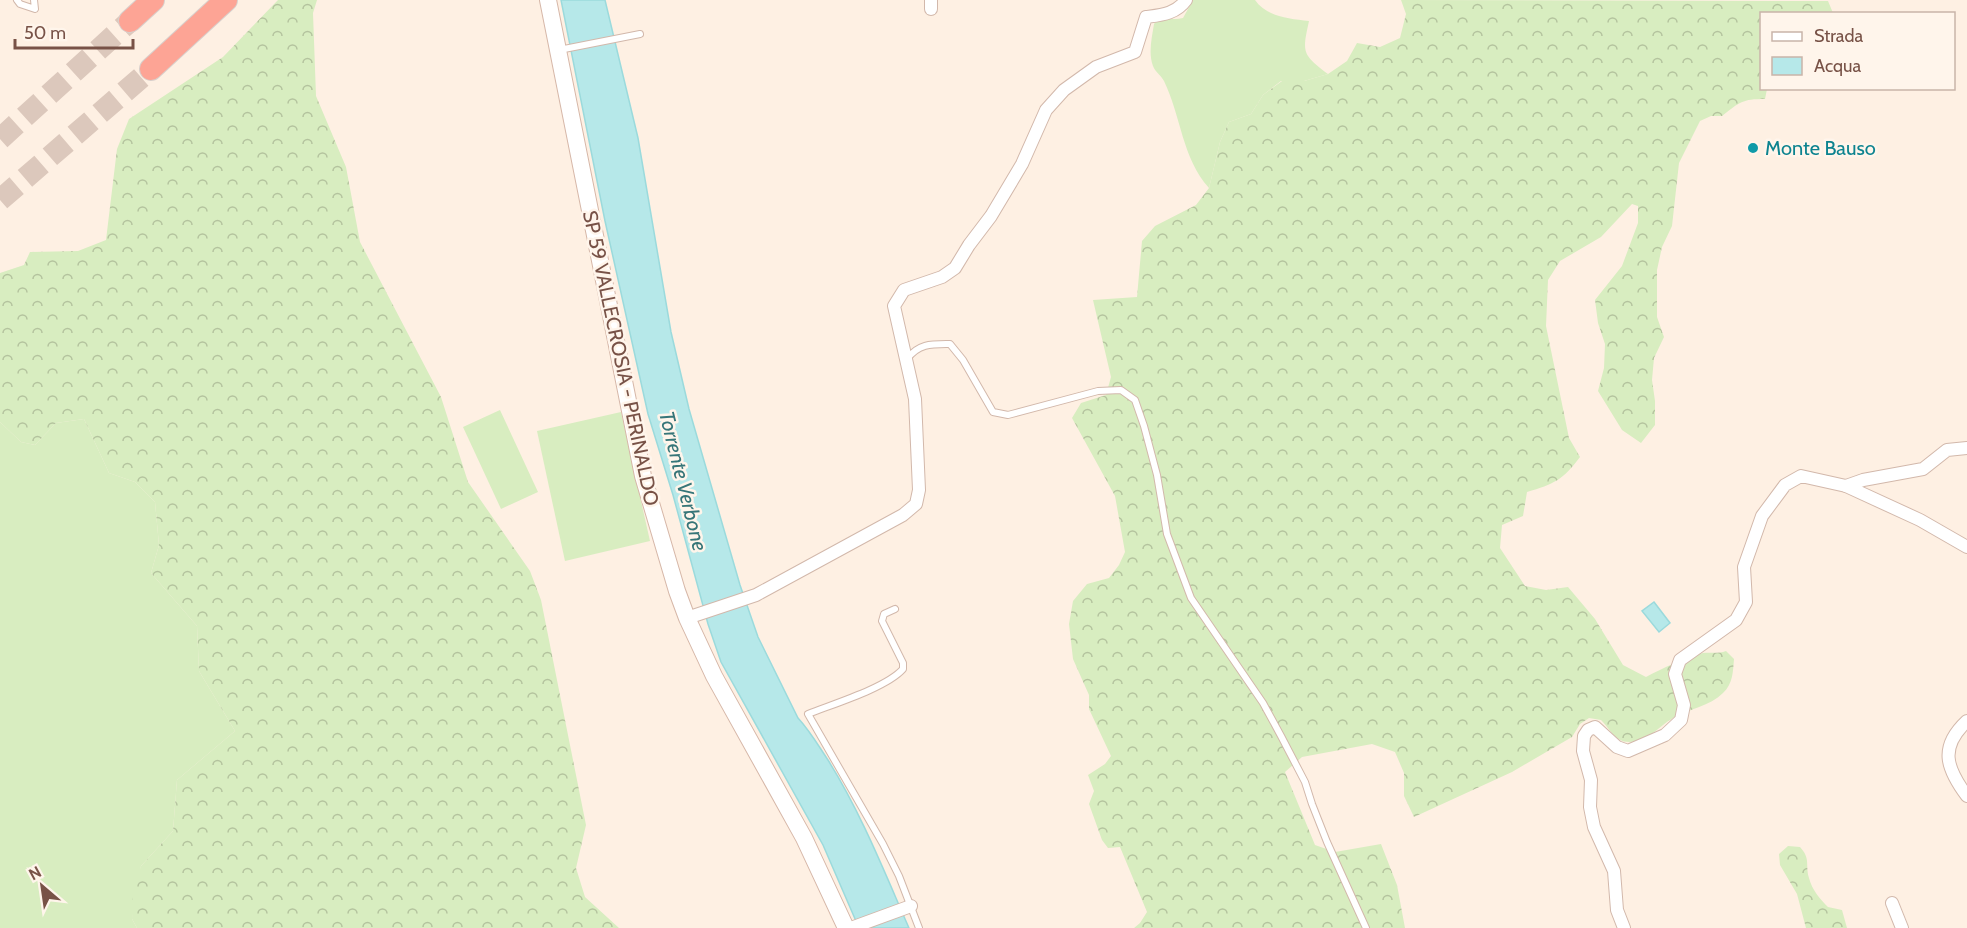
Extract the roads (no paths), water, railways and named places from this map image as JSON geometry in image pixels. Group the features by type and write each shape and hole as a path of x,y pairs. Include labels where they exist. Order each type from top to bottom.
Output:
{"highway":[{"path":"130,21 153,0"},
{"path":"151,69 226,0"}],"main road":[{"name":"SP 59 VALLECROSIA - PERINALDO","path":"548,0 565,49 643,476 714,676 804,838 850,928"}],"street":[{"path":"694,616 756,595 903,515 916,504 919,490 915,399 894,306 904,290 942,278 955,268 969,244 991,216 1022,164 1046,110 1064,90 1096,67 1135,52 1146,17 1168,14 1180,8 1186,0"},
{"path":"1846,486 1863,480 1923,469 1947,450 1967,448"},
{"path":"1624,928 1617,910 1614,871 1594,827 1590,807 1591,780 1583,751 1584,736 1588,729 1595,727 1617,747 1628,751 1665,735 1681,720 1684,705 1675,674 1680,660 1736,620 1746,602 1744,567 1762,516 1785,485 1801,476 1846,486 1920,520 1967,547"},
{"path":"1967,721 1956,731 1947,750 1953,777 1967,796"},
{"path":"1892,903 1902,928"},
{"path":"850,928 908,907"}],"lane":[{"path":"17,0 20,4 35,9 34,0"},
{"path":"565,49 640,34"},
{"path":"907,359 914,350 932,344 950,344 963,360 993,412 1008,415 1098,391 1121,390 1135,400 1157,475 1167,534 1191,598 1263,704 1281,736 1305,782 1327,842 1366,928"},
{"path":"895,609 884,614 882,621 903,663 903,669 896,676 880,684 808,714 883,844 899,876 908,907 919,928"}],"water":[{"name":"Torrente Verbone","path":"561,0 605,0 638,138 671,332 689,409 740,585 758,637 798,718 828,760 851,801 872,842 909,928 859,928 823,845 721,662 648,414 605,221"},
{"path":"1654,602 1670,623 1659,632 1642,611"}],"tunnel":[{"path":"0,139 130,21"},
{"path":"0,200 151,69"}],"place":[{"name":"Monte Bauso","path":"1753,148"}]}
